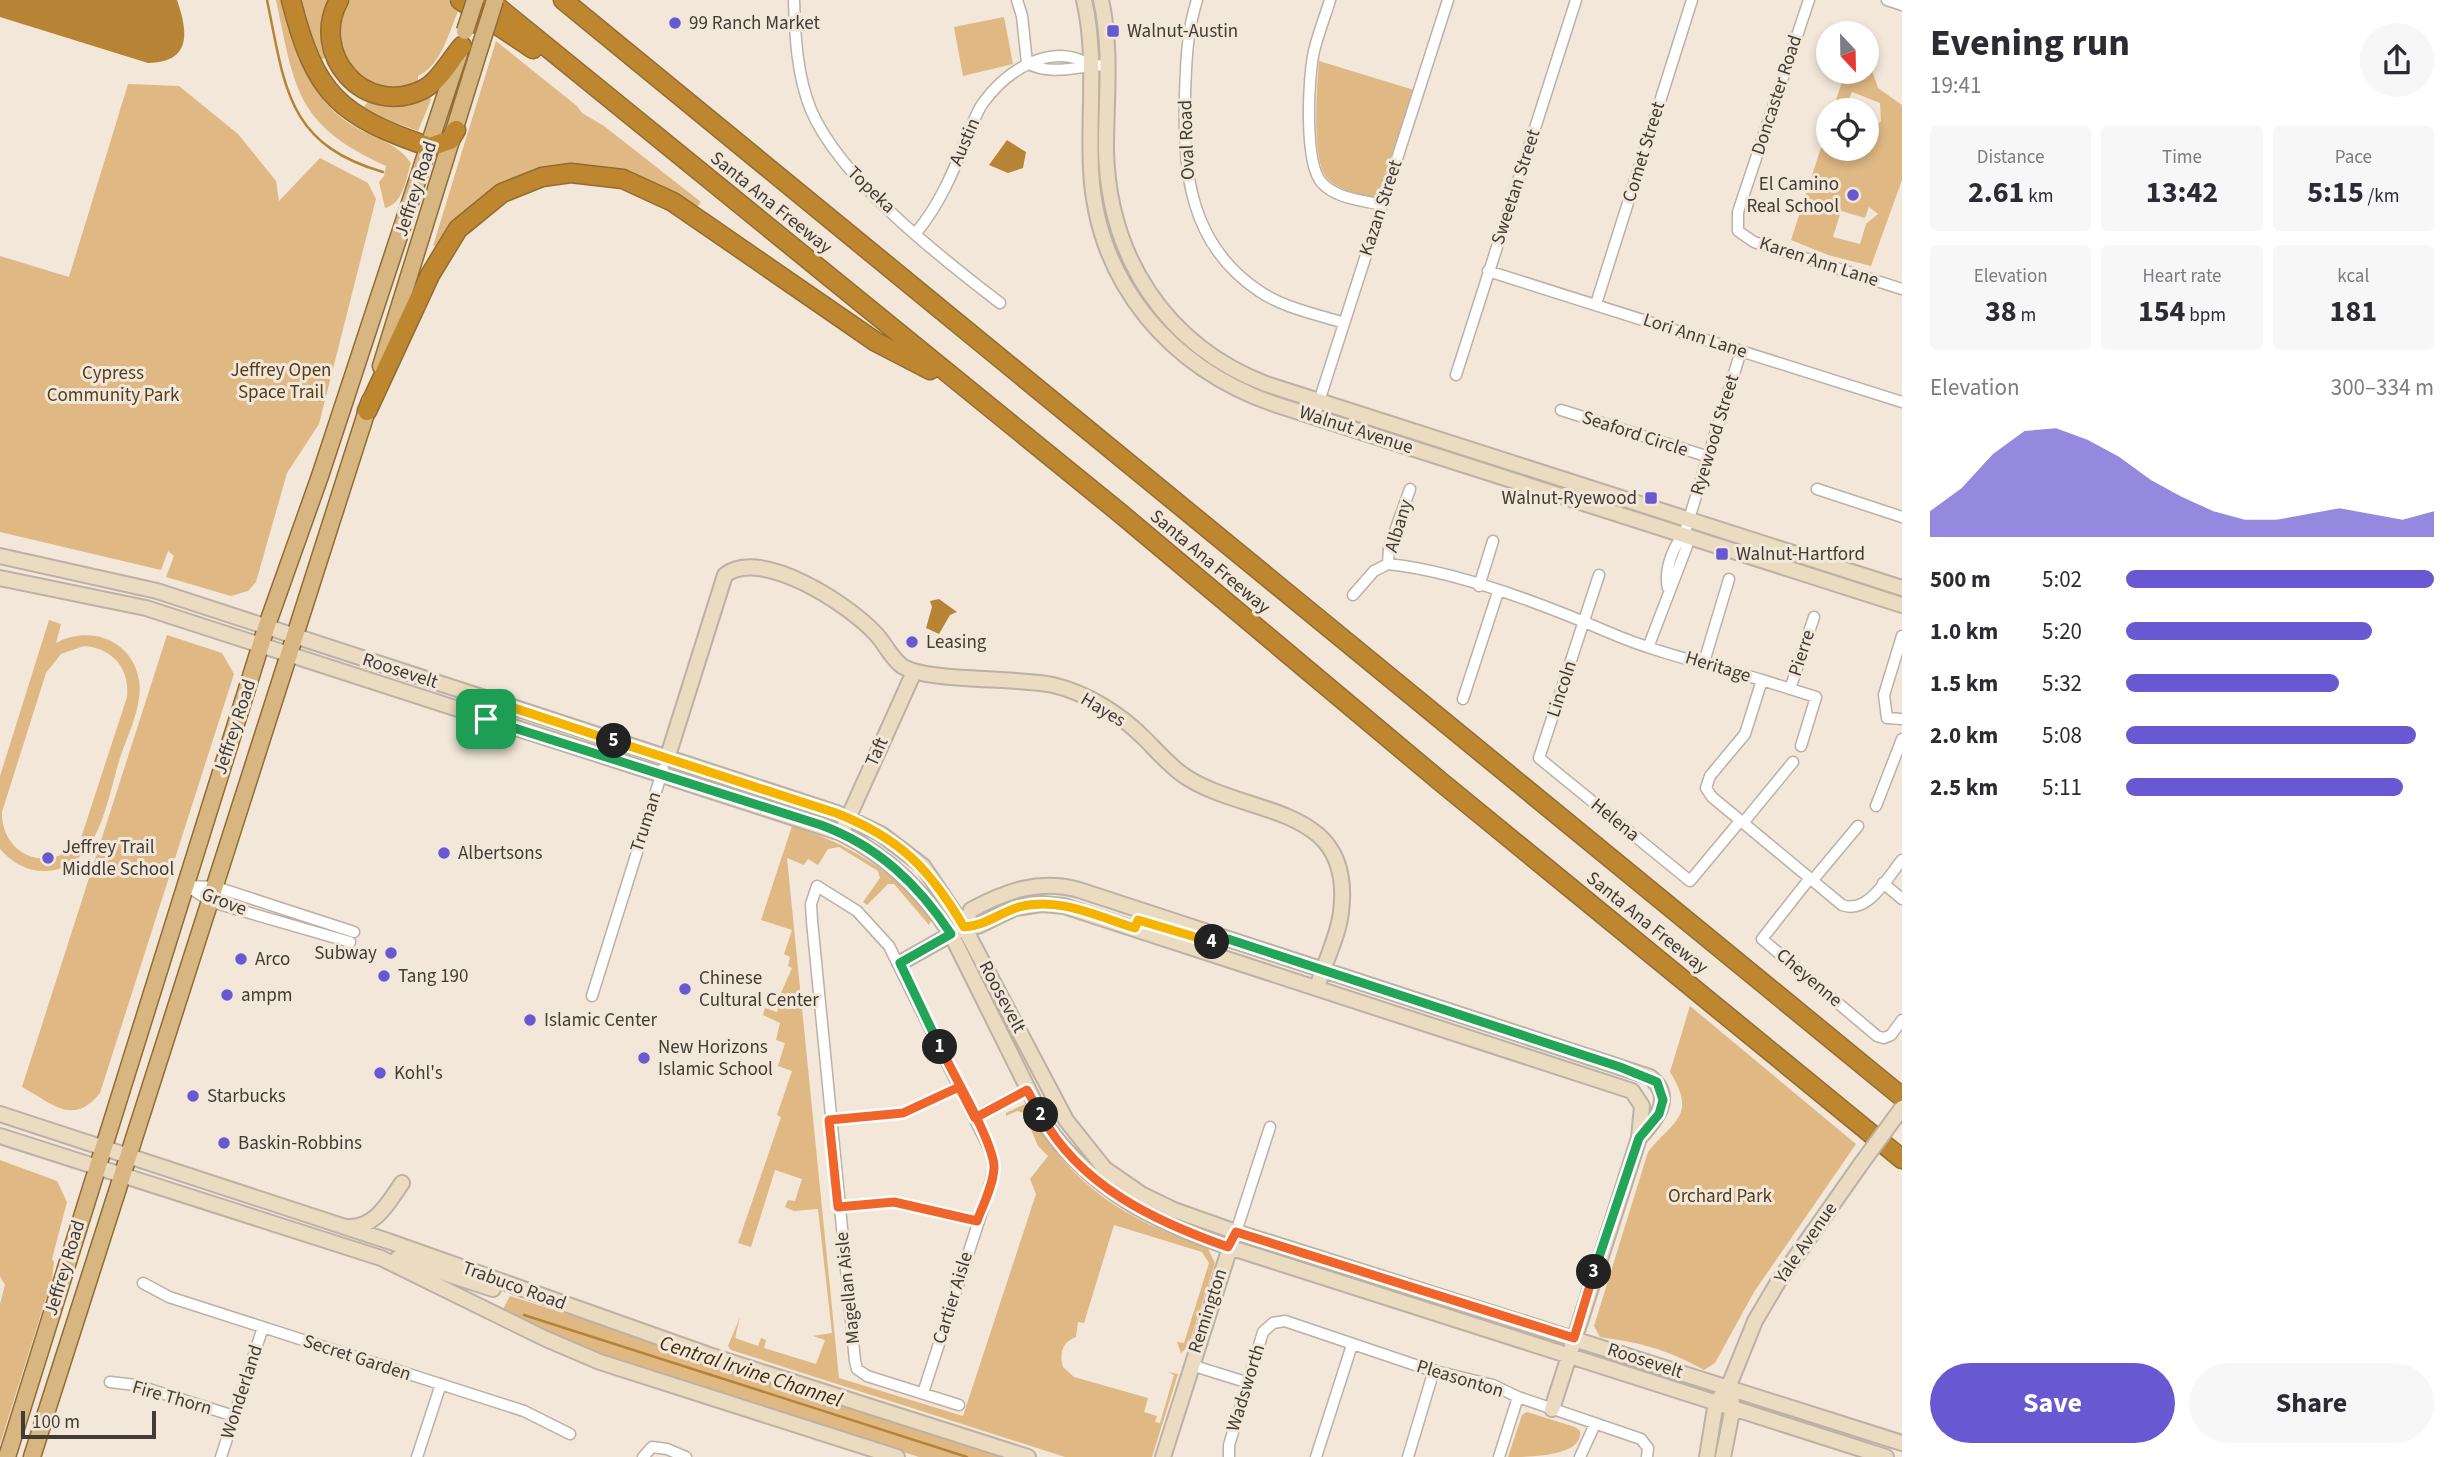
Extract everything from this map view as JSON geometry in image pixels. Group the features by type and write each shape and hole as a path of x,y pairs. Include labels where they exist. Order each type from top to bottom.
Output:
{"highway":[{"path":"291,0 309,59 337,98 355,116 376,128 430,148 450,140 456,130"},
{"path":"340,0 330,34 334,57 350,80 376,94 399,97 422,90 438,77 463,38"},
{"path":"460,0 620,108"},
{"name":"Santa Ana Freeway","path":"489,0 1902,1159"},
{"name":"Santa Ana Freeway","path":"563,0 1902,1097"},
{"path":"367,411 430,275 458,229 502,193 542,177 571,173 623,179 673,202 876,341 965,388"}],"main road":[{"name":"Jeffrey Road","path":"7,1457 261,646 430,148 475,0"},
{"name":"Jeffrey Road","path":"32,1457 214,894 495,0"}],"street":[{"name":"Topeka","path":"794,0 796,49 810,108 851,174 1000,303"},
{"path":"1017,0 1022,16 1027,63 1037,68 1052,69 1107,65"},
{"name":"Walnut Avenue","path":"1084,0 1090,65 1091,167 1098,221 1125,286 1146,317 1173,346 1223,383 1314,417 1902,605"},
{"name":"Walnut Avenue","path":"1101,0 1107,65 1107,171 1115,219 1125,251 1143,284 1168,318 1189,339 1240,373 1319,402 1902,589"},
{"name":"Oval Road","path":"1197,0 1186,48 1184,141 1187,183 1201,223 1219,253 1257,290 1275,301 1344,323"},
{"path":"1330,0 1314,50 1311,72 1311,158 1314,172 1331,191 1382,205"},
{"name":"Kazan Street","path":"1314,417 1448,0"},
{"name":"Sweetan Street","path":"1456,375 1576,0"},
{"name":"Comet Street","path":"1596,304 1692,0"},
{"name":"Doncaster Road","path":"1738,231 1738,212 1809,0"},
{"path":"1887,0 1902,5"},
{"name":"Austin","path":"916,233 938,204 982,104 1000,84 1027,63"},
{"path":"1098,221 1115,219"},
{"name":"Karen Ann Lane","path":"1738,231 1754,242 1902,289"},
{"name":"Lori Ann Lane","path":"1488,271 1902,402"},
{"name":"Ryewood Street","path":"1649,645 1668,588 1666,578 1677,542 1684,536 1741,351"},
{"name":"Seaford Circle","path":"1561,410 1709,457"},
{"name":"Albany","path":"1388,564 1389,548 1410,489"},
{"path":"1816,489 1902,517"},
{"path":"1479,586 1493,541"},
{"name":"Roosevelt","path":"0,556 157,591 293,638 848,817 881,834 923,866 1066,1121 1105,1169 1141,1194 1174,1210 1236,1232 1902,1443"},
{"path":"1353,595 1374,571 1388,564"},
{"name":"Heritage","path":"1388,564 1413,566 1479,586 1584,620 1609,633 1762,680 1745,734 1710,776 1706,788 1741,822 1842,905 1852,909 1864,905 1902,860"},
{"name":"Truman","path":"592,996 722,580 730,571 746,569 777,573 820,589 875,632 894,659 914,672"},
{"name":"Lincoln","path":"1539,758 1599,575"},
{"name":"Roosevelt","path":"0,578 118,601 841,832 885,859 958,930 1027,1090 1065,1151 1093,1178 1130,1206 1228,1247 1569,1353 1886,1457"},
{"path":"1704,662 1729,579"},
{"path":"1463,699 1498,592"},
{"name":"Pierre","path":"1790,689 1814,617"},
{"path":"1902,636 1884,695 1887,718 1902,719"},
{"name":"Taft","path":"841,832 914,672"},
{"name":"Hayes","path":"914,672 1028,681 1057,686 1087,697 1123,720 1164,760 1195,783 1227,798 1287,814 1307,825 1329,850 1342,891 1341,916 1317,988"},
{"path":"1762,680 1816,697 1801,746"},
{"path":"486,719 493,701"},
{"path":"1876,806 1902,739"},
{"name":"Helena","path":"1539,758 1690,881 1741,822"},
{"path":"1741,822 1793,762"},
{"path":"1811,879 1858,826"},
{"name":"Cheyenne","path":"1811,879 1762,939 1877,1036 1884,1038 1902,1020"},
{"path":"1883,883 1902,899"},
{"name":"Grove","path":"186,886 352,937 214,894"},
{"name":"Cartier Aisle","path":"817,886 857,911 889,946 900,963 992,1154 994,1169 923,1393"},
{"name":"Magellan Aisle","path":"817,886 811,904 812,921 829,1120 857,1369 867,1376 923,1393"},
{"path":"900,963 958,930 978,926 1016,908 1042,904 1138,919 1228,939 1650,1077 1661,1089 1663,1100 1659,1114 1639,1138"},
{"path":"1138,919 1317,988 1632,1091 1642,1106 1639,1138 1552,1409"},
{"path":"829,1120 903,1113 959,1087"},
{"path":"975,1118 1027,1090"},
{"name":"Yale Avenue","path":"1716,1402 1728,1388 1767,1300 1902,1108"},
{"name":"Trabuco Road","path":"0,1114 344,1227 495,1284 1028,1457"},
{"name":"Remington","path":"1163,1457 1228,1247 1236,1232 1270,1127"},
{"name":"Trabuco Road","path":"0,1136 381,1258 485,1310 600,1362 897,1457"},
{"path":"344,1227 368,1223 384,1210 402,1184"},
{"path":"838,1207 894,1202 977,1221"},
{"path":"381,1258 399,1258 495,1284 485,1310"},
{"name":"Secret Garden","path":"144,1283 169,1297 535,1415 570,1434"},
{"name":"Pleasonton","path":"1273,1323 1288,1322 1352,1345 1493,1385 1518,1397 1646,1442 1647,1457"},
{"name":"Wadsworth","path":"1229,1457 1229,1445 1264,1332 1273,1323"},
{"name":"Wonderland","path":"221,1457 263,1327"},
{"path":"1317,1457 1352,1345"},
{"path":"1191,1365 1249,1383"},
{"path":"1408,1457 1434,1370"},
{"name":"Fire Thorn","path":"110,1382 136,1385 234,1416"},
{"path":"417,1457 441,1384"},
{"path":"1723,1457 1733,1407 1728,1388"},
{"path":"923,1393 959,1405"},
{"path":"1499,1457 1518,1397"},
{"path":"1707,1457 1716,1402"},
{"path":"1580,1457 1595,1424"},
{"path":"643,1457 652,1447 667,1449 686,1457"}],"green space":[{"path":"276,0 283,0 307,73 327,104 357,128 393,146 411,163 403,190 391,206 385,208 379,182 384,176 386,166 356,151 334,135 317,119 304,101 295,81"},
{"path":"298,0 329,0 322,36 325,58 317,61"},
{"path":"350,0 448,0 459,9 448,38 433,65 418,76 418,82 399,87 380,86 364,79 352,68 343,53 339,36 341,18"},
{"path":"1004,17 1013,64 963,76 954,27"},
{"path":"496,41 577,106 582,113 604,126 701,202 695,209 582,166 459,218 437,246 433,246"},
{"path":"1319,61 1414,90 1377,198 1350,192 1338,186 1327,178 1322,169 1316,122"},
{"name":"Cypress Community Park","path":"128,84 179,86 238,134 276,181 279,201 320,158 368,183 376,199 319,424 287,473 256,582 248,591 231,596 166,577 174,556 168,551 161,570 0,532 0,256 69,277"},
{"name":"El Camino Real School","path":"1841,84 1877,84 1878,88 1902,105 1902,180 1871,266 1828,255 1791,240 1817,161 1879,161 1879,98 1867,98 1852,92 1850,98 1837,98","holes":["1869,207 1878,214 1866,224 1860,244 1833,237 1841,211 1865,218"]},
{"path":"429,95 431,100 418,131 362,110 368,101 397,105"},
{"path":"49,620 61,624 56,643 82,635 95,636 107,639 128,654 139,680 137,709 105,811 90,844 79,858 65,867 40,871 21,866 0,849 0,776","holes":["84,646 94,648 118,662 126,678 127,697 81,838 70,850 57,856 44,859 31,856 10,841 4,828 2,812 46,673 61,654"]},
{"path":"167,635 222,653 234,674 100,1093 81,1109 62,1109 22,1087"},
{"path":"792,826 833,841 869,861 902,886 932,918 929,925 894,884 888,884 867,905 863,902 880,878 878,871 839,847 828,849 818,865 808,859 804,865 787,858 839,1378 963,1416 1036,1194 1030,1179 1048,1156 1038,1146 1024,1113 1017,1111 1006,1116 1006,1113 1025,1104 1041,1132 1079,1177 1124,1211 1207,1247 1215,1263 1188,1347 1181,1353 1177,1342 1184,1343 1209,1263 1202,1252 1114,1225 1084,1323 1078,1322 1076,1337 1063,1349 1063,1367 1074,1377 1148,1398 1144,1412 1157,1416 1155,1422 1160,1423 1174,1375 1168,1372 1178,1374 1152,1457 1065,1457 731,1350 728,1346 740,1317 735,1338 758,1346 761,1338 766,1340 764,1348 816,1364 825,1340 813,1336 832,1333 818,1209 794,1211 785,1207 788,1200 795,1201 802,1179 775,1170 751,1247 738,1243 781,1117 777,1115 792,1071 778,1066 785,1043 776,1040 780,1023 763,1015 765,1008 777,1012 785,995 781,993 792,968 788,966 790,957 784,954 792,930 761,920"},
{"name":"Orchard Park","path":"1690,1006 1856,1144 1754,1292 1715,1363 1704,1370 1654,1348 1600,1337 1594,1326 1648,1152 1673,1125 1682,1109 1682,1099 1670,1072"},
{"path":"0,1160 57,1181 67,1202 52,1259 52,1279 0,1444 0,1304 5,1285 0,1276"},
{"path":"510,1296 1014,1457 919,1457 624,1363 570,1343 502,1311"},
{"path":"1527,1412 1575,1427 1580,1431 1579,1440 1564,1451 1553,1454 1508,1457 1522,1415"}],"shaded area":[{"path":"0,0 177,0 183,23 183,43 173,57 148,63 0,17"},
{"path":"1007,140 1026,152 1023,168 1008,173 989,165"},
{"path":"939,599 957,612 950,615 939,634 926,628 932,607 930,601"}],"waterway":[{"path":"267,0 286,85 295,108 308,128 326,145 351,160 383,172"},
{"name":"Central Irvine Channel","path":"524,1315 967,1457"}],"place":[{"name":"99 Ranch Market","path":"675,23"},
{"name":"Walnut-Austin","path":"1113,31"},
{"name":"El Camino Real School","path":"1853,195"},
{"name":"Walnut-Ryewood","path":"1651,498"},
{"name":"Walnut-Hartford","path":"1722,554"},
{"name":"Leasing","path":"912,642"},
{"name":"Albertsons","path":"444,853"},
{"name":"Jeffrey Trail Middle School","path":"48,858"},
{"name":"Subway","path":"391,953"},
{"name":"Arco","path":"241,959"},
{"name":"Tang 190","path":"384,976"},
{"name":"Chinese Cultural Center","path":"685,989"},
{"name":"ampm","path":"227,995"},
{"name":"Islamic Center","path":"530,1020"},
{"name":"New Horizons Islamic School","path":"644,1058"},
{"name":"Kohl's","path":"380,1073"},
{"name":"Starbucks","path":"193,1096"},
{"name":"Baskin-Robbins","path":"224,1143"}],"route":[{"path":"486,719 493,701 848,817 881,834 923,866 964,927 978,926 1027,905 1051,904 1135,928 1138,920 1220,944 1228,939 1650,1077 1657,1082 1662,1093 1659,1114 1639,1138 1574,1338 1236,1232 1228,1247 1158,1219 1130,1206 1093,1178 1065,1151 1047,1127 1027,1090 975,1118 959,1087 903,1113 829,1120 838,1207 894,1202 977,1221 987,1196 994,1169 992,1154 959,1087 900,963 951,934 936,911 925,896 885,859 841,832 486,719"}],"park label":[{"name":"Jeffrey Open Space Trail","path":"281,381"}]}
